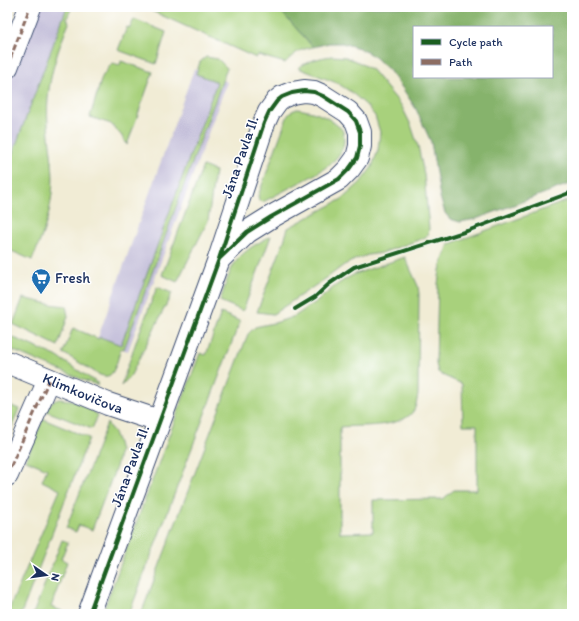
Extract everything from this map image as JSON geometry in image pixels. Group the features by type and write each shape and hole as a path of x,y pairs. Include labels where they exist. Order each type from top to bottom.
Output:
{"street":[{"path":"7,67 30,7"},
{"name":"Jána Pavla II.","path":"89,614 219,259 269,112 282,97 292,93 304,91 314,92 323,96 348,112 356,121 360,132 360,146 357,158 349,169 339,180 271,217 247,232 219,259"},
{"name":"Klimkovičova","path":"7,362 108,404 159,421"},
{"path":"7,475 49,380"}],"shaded area":[{"path":"37,7 69,7 7,174 7,88"},
{"path":"194,69 227,82 128,351 97,340"}],"green space":[{"path":"67,7 72,7 67,18 69,23 56,60 48,99 48,123 53,188 46,225 32,260 7,249 7,169"},
{"path":"143,7 277,7 313,47 297,52 285,63 258,55 256,58"},
{"path":"277,7 572,7 572,183 476,219 460,222 450,219 445,213 440,197 431,142 416,109 403,89 389,70 375,57 359,48 342,43 329,43 313,47"},
{"path":"134,19 166,32 156,64 118,50 127,27 130,28"},
{"path":"332,56 346,57 372,70 401,105 411,125 418,146 424,174 429,229 428,235 424,238 382,253 368,255 344,265 273,314 257,312 288,228 342,199 360,183 372,167 378,150 380,132 375,116 366,105 351,92 337,83 298,68 314,60"},
{"path":"206,57 218,59 227,68 124,349 121,348 117,363 112,373 108,376 100,375 63,353 73,328 99,339 100,337 121,345 217,82 196,74 200,62"},
{"path":"121,61 153,72 127,145 121,135 111,124 90,117 102,77 112,63 120,65"},
{"path":"297,109 319,114 340,127 344,135 343,147 333,162 325,168 263,202 259,201 258,196 288,115"},
{"path":"203,166 215,171 208,221 177,282 162,275"},
{"path":"572,199 572,614 141,614 248,334 255,327 278,322 295,316 319,300 344,280 355,274 405,257 418,286 419,294 418,395 414,410 408,416 400,420 380,425 340,427 340,533 373,532 373,500 443,499 454,490 477,490 477,425 463,425 462,384 438,372 436,364 438,284 443,260 449,244"},
{"path":"271,236 243,311 220,301 235,262 249,249"},
{"path":"157,287 172,293 131,375 121,386 137,339"},
{"path":"23,298 66,306 68,316 58,346 13,324"},
{"path":"221,313 240,321 129,614 102,614 200,353 206,355"},
{"path":"7,335 56,356 99,384 88,382 7,348"},
{"path":"59,399 72,400 98,415 92,429 46,411 51,403"},
{"path":"7,404 19,409 7,438"},
{"path":"43,419 89,438 21,614 7,614 60,490 42,481 47,469 26,460"},
{"path":"107,423 115,435 120,451 116,467 92,530 79,525 76,532 66,528"},
{"path":"62,540 68,542 61,559 67,562 51,607 62,611 61,614 33,614"}],"marked path":[{"path":"7,67 30,7"},
{"path":"7,475 49,380"}],"cycle path":[{"path":"89,614 219,259 269,112 282,97 292,93 304,91 314,92 323,96 348,112 356,121 360,132 360,146 357,158 349,169 339,179 247,232 219,259"},
{"path":"295,309 315,297 329,284 354,267 467,231 572,192"}],"place":[{"name":"Fresh","path":"41,295"}]}
